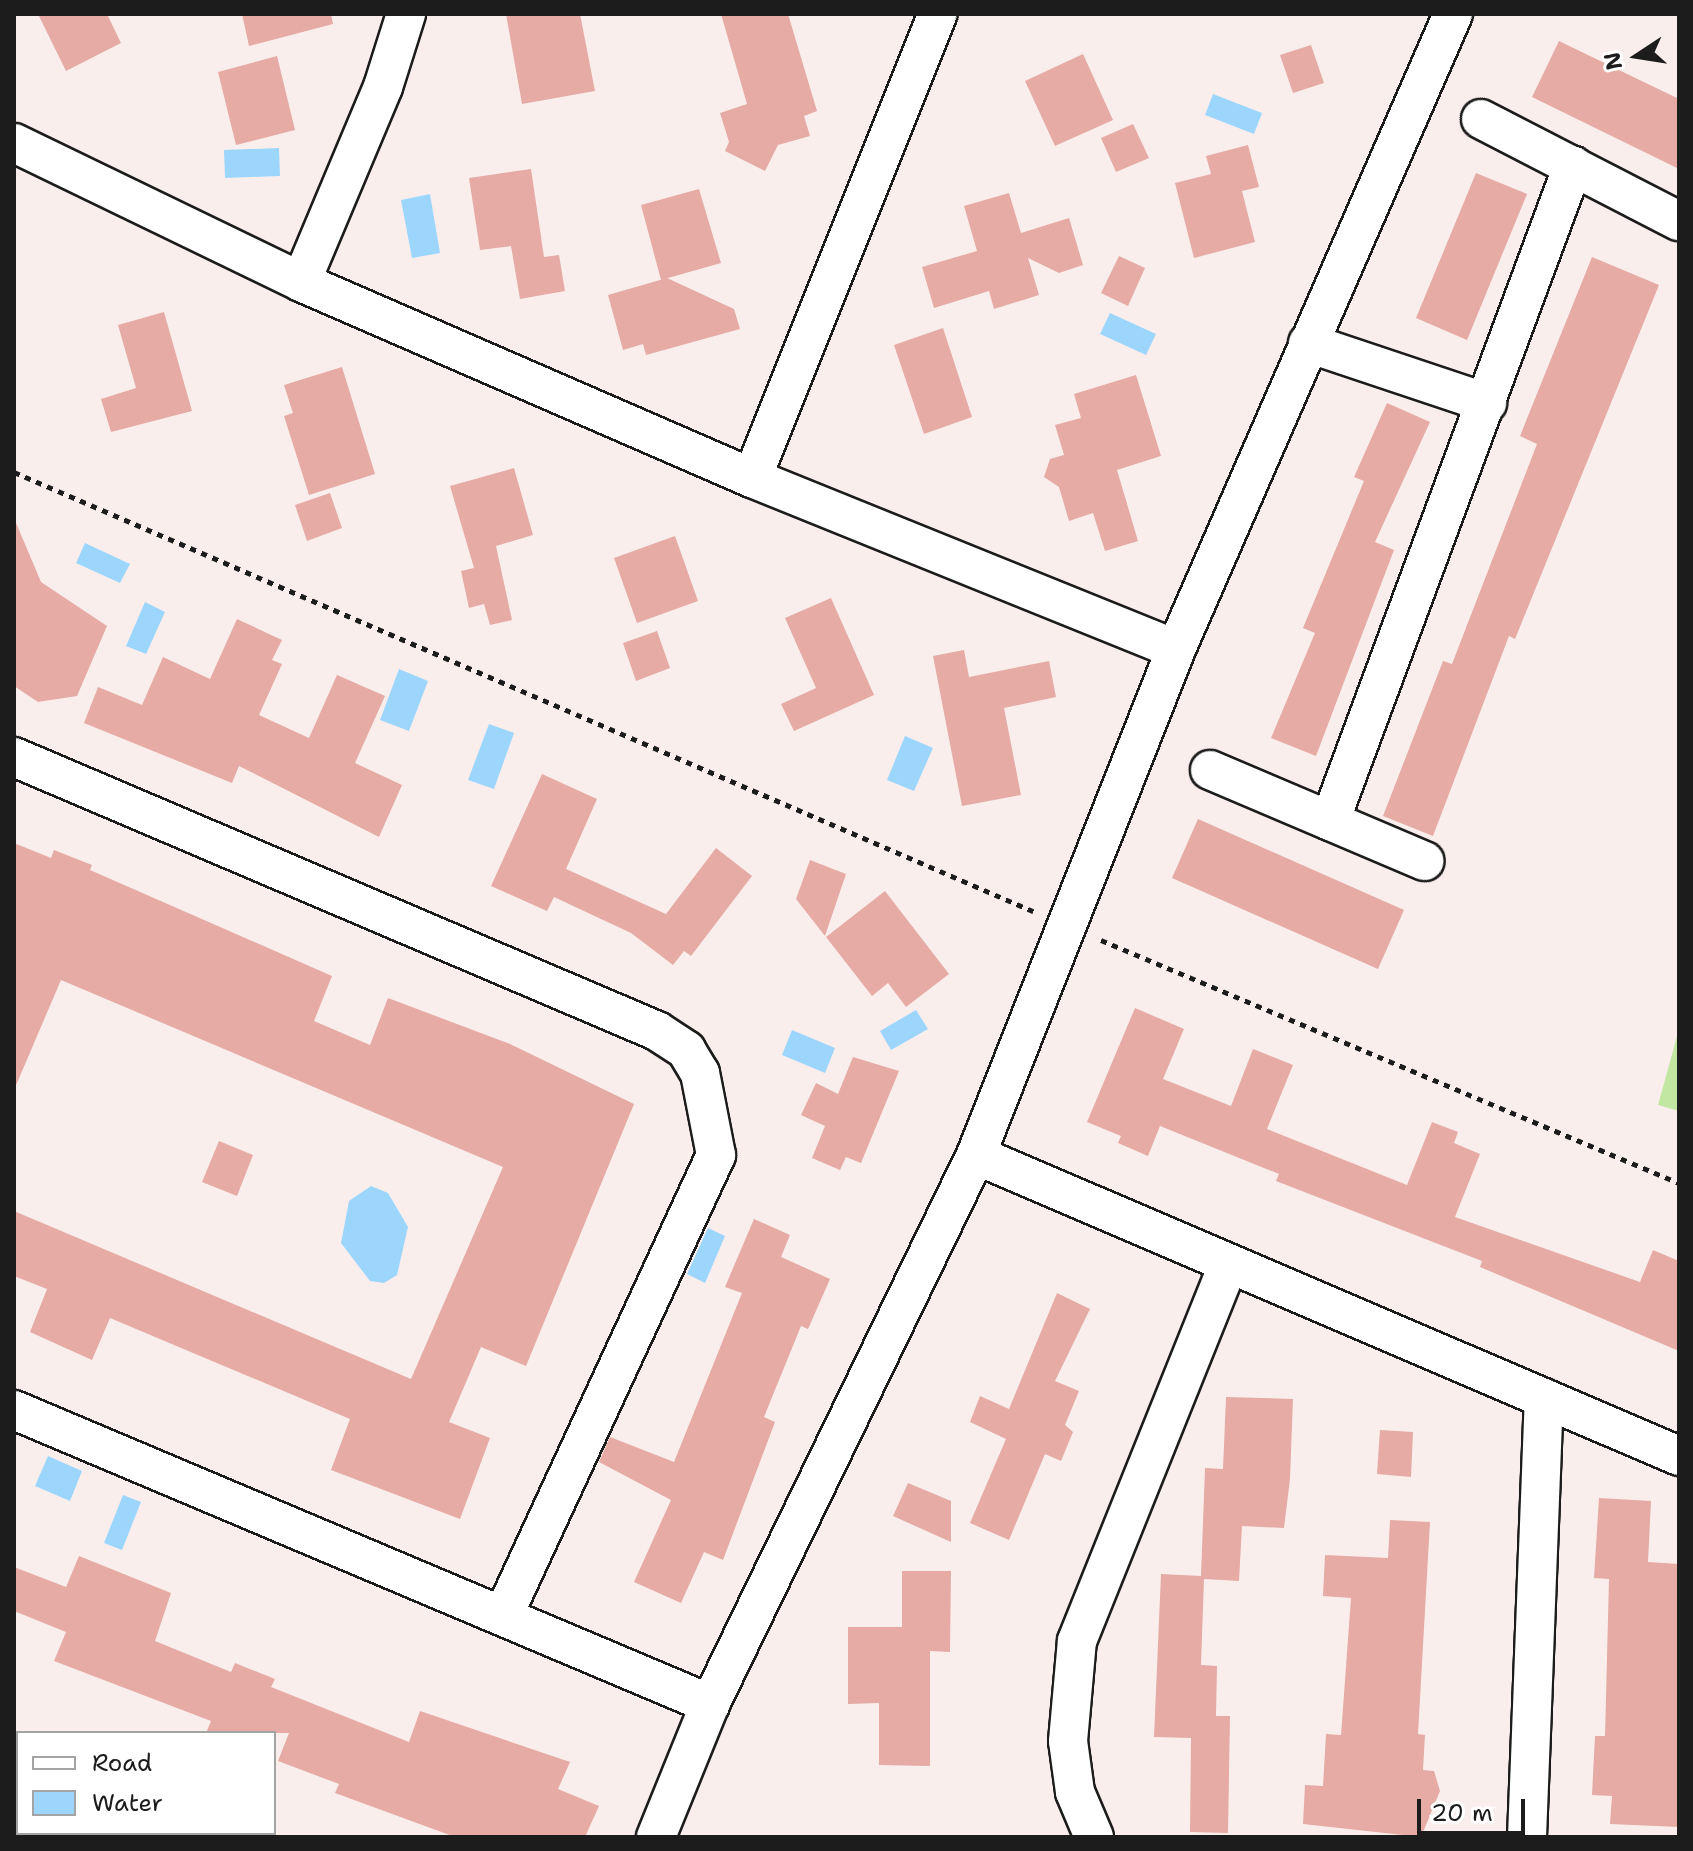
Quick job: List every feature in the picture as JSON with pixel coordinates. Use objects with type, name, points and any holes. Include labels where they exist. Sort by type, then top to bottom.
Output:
[{"type":"street","points":[[301,282],[383,87],[406,14]]},
{"type":"street","points":[[752,478],[938,14]]},
{"type":"street","points":[[656,1837],[710,1704],[976,1155],[1176,649],[1453,14]]},
{"type":"street","points":[[1481,119],[1679,221]]},
{"type":"street","points":[[14,143],[301,282],[752,478],[1176,649]]},
{"type":"street","points":[[1330,821],[1573,166]]},
{"type":"street","points":[[1308,343],[1487,403]]},
{"type":"street","points":[[14,757],[657,1031],[686,1050],[700,1073],[716,1155],[503,1616]]},
{"type":"street","points":[[1210,770],[1424,861]]},
{"type":"street","points":[[976,1155],[1679,1456]]},
{"type":"street","points":[[1094,1837],[1075,1792],[1068,1741],[1077,1641],[1228,1265]]},
{"type":"street","points":[[1527,1837],[1544,1398]]},
{"type":"street","points":[[14,1410],[710,1704]]},
{"type":"path","points":[[14,472],[1068,926],[1679,1183]]},
{"type":"green space","points":[[1679,1029],[1679,1111],[1658,1105]]},
{"type":"water","points":[[1213,94],[1262,113],[1254,134],[1205,115]]},
{"type":"water","points":[[279,148],[280,176],[225,178],[224,150]]},
{"type":"water","points":[[430,194],[440,253],[412,258],[401,200]]},
{"type":"water","points":[[1110,313],[1156,334],[1146,355],[1100,334]]},
{"type":"water","points":[[85,543],[130,564],[120,583],[76,563]]},
{"type":"water","points":[[145,602],[165,612],[146,654],[126,646]]},
{"type":"water","points":[[399,669],[428,681],[409,731],[380,720]]},
{"type":"water","points":[[489,724],[514,733],[494,789],[468,780]]},
{"type":"water","points":[[905,736],[933,748],[914,791],[887,780]]},
{"type":"water","points":[[916,1010],[928,1029],[891,1050],[880,1031]]},
{"type":"water","points":[[792,1030],[835,1048],[825,1073],[782,1055]]},
{"type":"water","points":[[371,1186],[388,1193],[408,1227],[397,1275],[384,1283],[370,1281],[341,1243],[349,1201]]},
{"type":"water","points":[[708,1228],[725,1236],[705,1283],[687,1274]]},
{"type":"water","points":[[48,1456],[82,1471],[70,1501],[35,1486]]},
{"type":"water","points":[[123,1495],[141,1502],[122,1550],[104,1543]]},
{"type":"building","points":[[38,14],[107,14],[121,43],[66,71]]},
{"type":"building","points":[[242,14],[331,14],[333,24],[249,46]]},
{"type":"building","points":[[506,14],[580,14],[595,91],[522,104]]},
{"type":"building","points":[[721,14],[788,14],[817,111],[804,116],[810,136],[778,145],[765,171],[725,151],[729,142],[720,113],[747,104]]},
{"type":"building","points":[[1559,41],[1679,99],[1679,169],[1532,97]]},
{"type":"building","points":[[1311,45],[1324,83],[1293,93],[1280,55]]},
{"type":"building","points":[[1083,54],[1113,120],[1055,146],[1025,81]]},
{"type":"building","points":[[277,56],[295,130],[236,145],[218,72]]},
{"type":"building","points":[[1133,124],[1149,158],[1116,172],[1101,138]]},
{"type":"building","points":[[1248,145],[1259,187],[1242,191],[1255,242],[1194,258],[1175,183],[1211,174],[1206,156]]},
{"type":"building","points":[[531,169],[544,257],[559,255],[565,291],[520,299],[511,246],[480,250],[469,178]]},
{"type":"building","points":[[1476,173],[1527,194],[1467,340],[1416,318]]},
{"type":"building","points":[[699,189],[721,263],[661,280],[641,205]]},
{"type":"building","points":[[1009,193],[1021,233],[1069,218],[1083,265],[1059,273],[1028,258],[1039,295],[994,309],[989,291],[934,308],[922,267],[977,251],[964,206]]},
{"type":"building","points":[[1119,256],[1145,268],[1128,306],[1101,293]]},
{"type":"building","points":[[1592,257],[1659,285],[1515,639],[1509,636],[1433,836],[1383,816],[1443,661],[1452,664],[1537,444],[1520,436]]},
{"type":"building","points":[[667,278],[734,309],[740,329],[646,355],[643,344],[623,350],[608,295]]},
{"type":"building","points":[[164,312],[192,411],[111,432],[101,399],[136,388],[118,325]]},
{"type":"building","points":[[943,328],[972,417],[924,434],[894,345]]},
{"type":"building","points":[[342,367],[375,474],[309,495],[284,416],[293,413],[284,385]]},
{"type":"building","points":[[1136,375],[1161,456],[1117,470],[1138,541],[1105,551],[1093,513],[1069,521],[1059,487],[1044,477],[1050,459],[1064,455],[1055,425],[1081,418],[1074,394]]},
{"type":"building","points":[[1387,403],[1430,422],[1375,542],[1394,550],[1316,756],[1271,738],[1315,633],[1303,628],[1364,481],[1354,477]]},
{"type":"building","points":[[514,468],[533,535],[496,546],[512,620],[490,625],[484,604],[469,608],[461,571],[474,568],[450,486]]},
{"type":"building","points":[[330,493],[342,528],[307,541],[295,505]]},
{"type":"building","points":[[14,518],[41,582],[107,626],[77,696],[38,702],[14,686]]},
{"type":"building","points":[[675,536],[698,601],[637,623],[614,558]]},
{"type":"building","points":[[831,598],[874,695],[794,731],[781,704],[816,688],[785,618]]},
{"type":"building","points":[[237,619],[282,640],[272,660],[282,664],[259,715],[309,738],[337,675],[385,696],[355,763],[402,785],[379,837],[239,766],[232,783],[84,723],[98,687],[142,705],[163,657],[210,679]]},
{"type":"building","points":[[657,631],[670,668],[636,681],[623,643]]},
{"type":"building","points":[[964,650],[969,677],[1049,661],[1056,697],[1004,708],[1021,795],[962,806],[933,656]]},
{"type":"building","points":[[542,774],[597,799],[566,869],[666,914],[716,848],[752,876],[691,956],[684,951],[673,965],[631,933],[554,897],[547,911],[491,886]]},
{"type":"building","points":[[1198,819],[1404,910],[1378,969],[1172,878]]},
{"type":"building","points":[[14,843],[51,858],[54,850],[92,865],[90,870],[332,976],[314,1021],[370,1045],[388,998],[510,1044],[634,1104],[526,1366],[481,1347],[449,1422],[490,1438],[460,1519],[331,1470],[350,1419],[110,1318],[92,1360],[30,1332],[47,1289],[14,1276],[14,1211],[411,1379],[503,1167],[61,980],[14,1090]]},
{"type":"building","points":[[810,860],[846,874],[825,936],[796,899]]},
{"type":"building","points":[[885,891],[949,974],[906,1007],[888,983],[872,996],[826,937]]},
{"type":"building","points":[[1135,1008],[1184,1029],[1163,1079],[1231,1106],[1253,1049],[1293,1065],[1267,1129],[1407,1185],[1432,1122],[1458,1132],[1454,1143],[1480,1154],[1455,1217],[1640,1282],[1653,1250],[1679,1261],[1679,1351],[1480,1267],[1482,1261],[1276,1181],[1279,1174],[1160,1126],[1148,1156],[1118,1143],[1121,1136],[1087,1122]]},
{"type":"building","points":[[853,1057],[899,1071],[861,1163],[846,1157],[840,1170],[812,1158],[825,1126],[801,1115],[816,1083],[838,1094]]},
{"type":"building","points":[[219,1141],[253,1155],[237,1196],[202,1182]]},
{"type":"building","points":[[754,1219],[790,1235],[781,1257],[830,1279],[808,1329],[801,1326],[764,1417],[775,1422],[723,1560],[704,1552],[681,1603],[634,1582],[671,1500],[599,1462],[610,1437],[674,1462],[742,1293],[725,1287]]},
{"type":"building","points":[[1057,1293],[1090,1309],[1055,1381],[1079,1391],[1065,1425],[1073,1432],[1061,1461],[1045,1454],[1009,1540],[970,1523],[1006,1439],[970,1422],[980,1396],[1009,1409]]},
{"type":"building","points":[[1226,1397],[1293,1399],[1290,1479],[1284,1528],[1242,1526],[1239,1581],[1204,1579],[1201,1665],[1217,1666],[1216,1716],[1230,1716],[1228,1833],[1190,1832],[1191,1738],[1154,1737],[1161,1574],[1201,1576],[1205,1468],[1223,1469]]},
{"type":"building","points":[[1380,1430],[1413,1432],[1411,1477],[1377,1474]]},
{"type":"building","points":[[908,1483],[951,1501],[951,1542],[893,1516]]},
{"type":"building","points":[[1599,1498],[1651,1501],[1648,1562],[1679,1564],[1679,1827],[1610,1824],[1612,1796],[1592,1795],[1595,1736],[1605,1736],[1609,1579],[1594,1578]]},
{"type":"building","points":[[1390,1520],[1430,1522],[1418,1734],[1425,1735],[1423,1770],[1434,1771],[1440,1791],[1421,1837],[1303,1824],[1305,1785],[1323,1786],[1326,1734],[1341,1735],[1351,1598],[1323,1596],[1325,1555],[1388,1558]]},
{"type":"building","points":[[79,1556],[171,1593],[155,1641],[231,1672],[235,1663],[275,1679],[271,1687],[409,1742],[420,1711],[570,1762],[558,1789],[599,1806],[585,1837],[455,1837],[335,1793],[339,1784],[278,1761],[289,1733],[207,1731],[211,1721],[54,1661],[66,1632],[14,1611],[14,1567],[66,1587]]},
{"type":"building","points":[[902,1571],[951,1571],[950,1652],[930,1651],[930,1766],[879,1765],[879,1703],[848,1704],[848,1627],[902,1627]]}]
